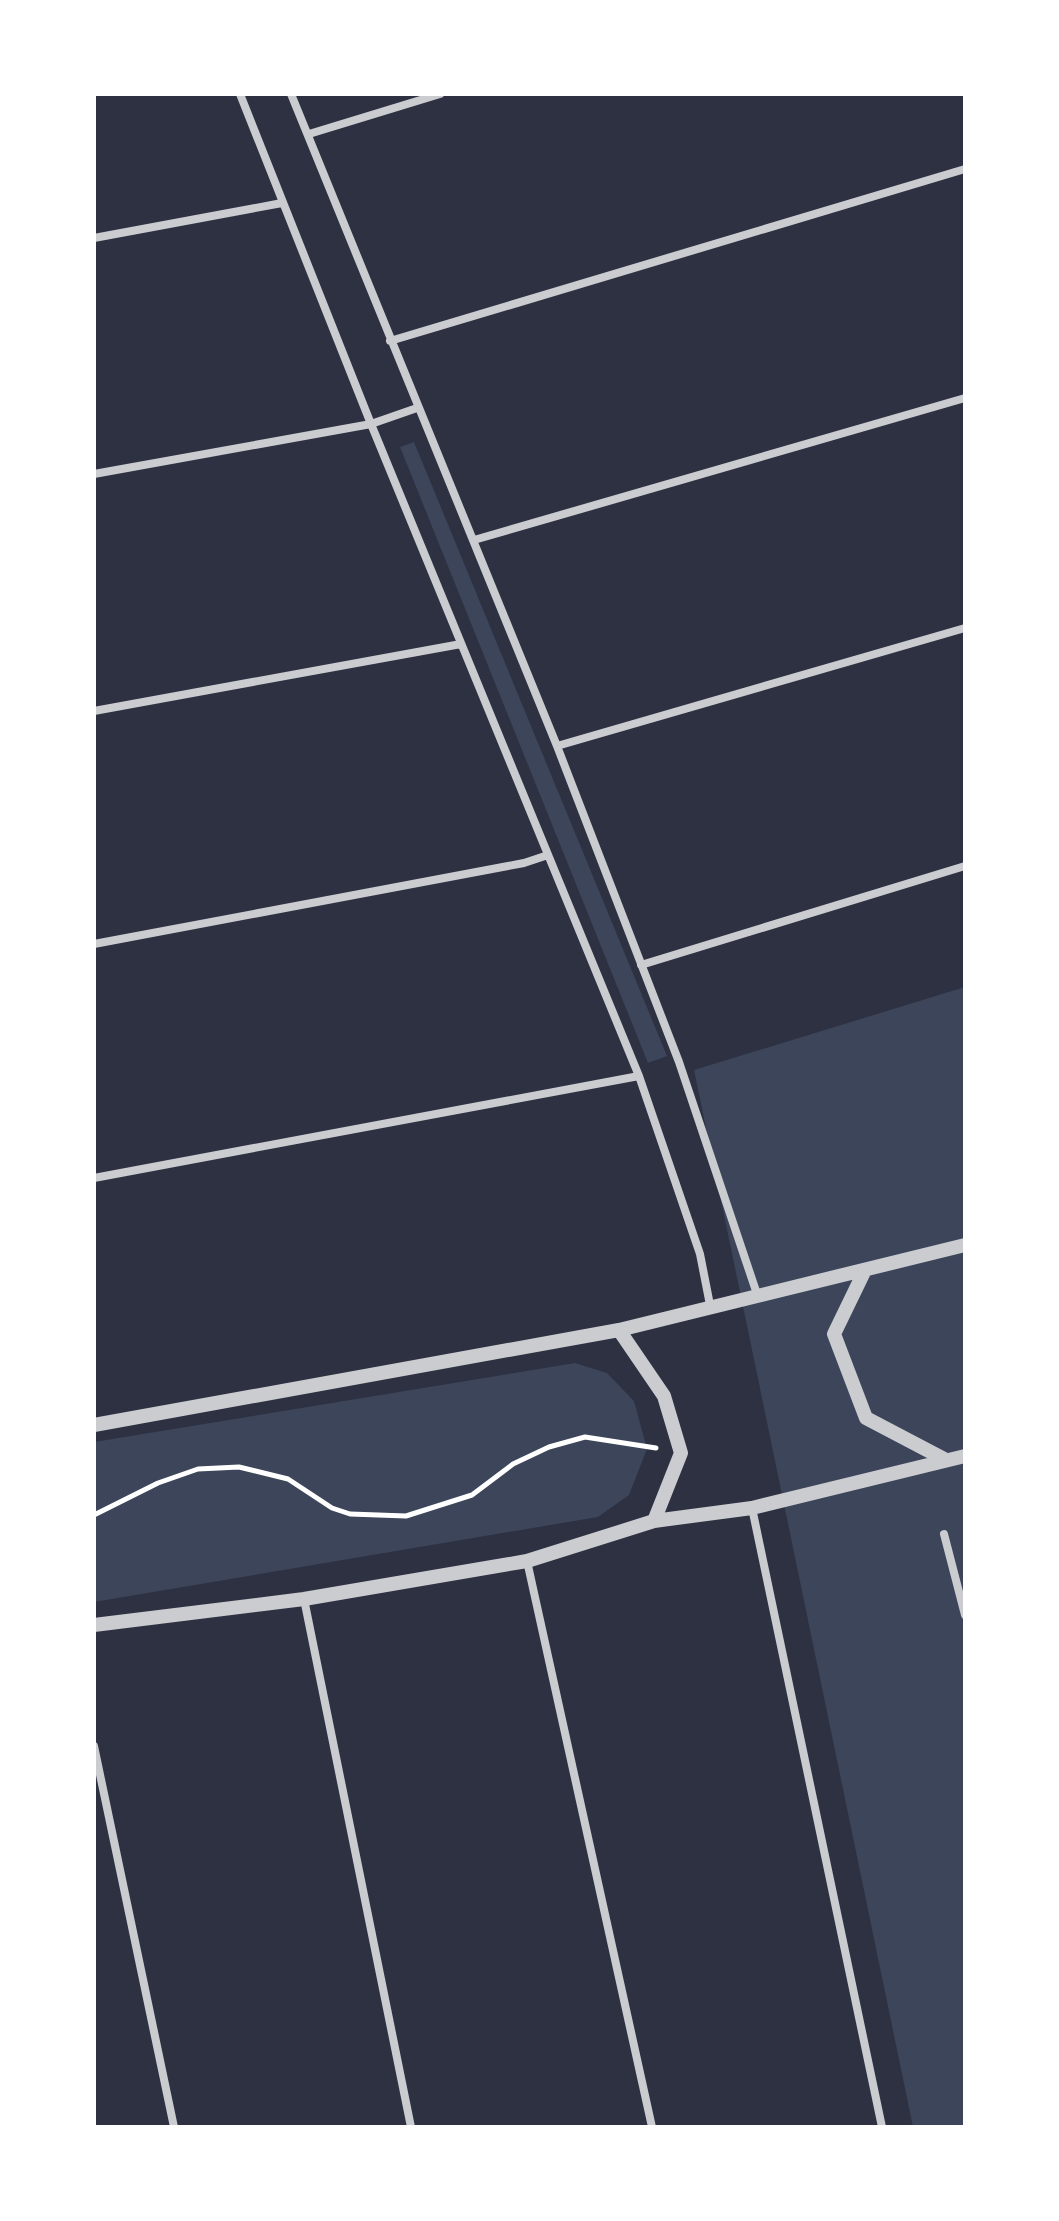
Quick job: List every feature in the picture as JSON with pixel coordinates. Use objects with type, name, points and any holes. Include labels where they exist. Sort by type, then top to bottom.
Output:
[{"type":"street","points":[[240,94],[371,424],[639,1076],[700,1254],[710,1305]]},
{"type":"street","points":[[291,94],[557,746],[679,1062],[757,1294]]},
{"type":"street","points":[[309,134],[440,94]]},
{"type":"street","points":[[390,341],[965,169]]},
{"type":"street","points":[[94,238],[282,203]]},
{"type":"street","points":[[474,540],[965,398]]},
{"type":"street","points":[[94,474],[371,424],[417,408]]},
{"type":"street","points":[[557,746],[965,628]]},
{"type":"street","points":[[94,711],[461,644]]},
{"type":"street","points":[[94,944],[509,866],[548,855]]},
{"type":"street","points":[[641,965],[965,866]]},
{"type":"street","points":[[94,1178],[639,1076]]},
{"type":"street","points":[[94,1425],[619,1330],[710,1305],[965,1245]]},
{"type":"street","points":[[865,1270],[834,1334],[866,1418],[946,1460]]},
{"type":"street","points":[[619,1330],[664,1396],[681,1453],[654,1521]]},
{"type":"street","points":[[94,1625],[304,1599],[527,1561],[654,1521],[752,1508],[965,1456]]},
{"type":"street","points":[[752,1508],[882,2127]]},
{"type":"street","points":[[944,1534],[965,1615]]},
{"type":"street","points":[[527,1561],[652,2127]]},
{"type":"street","points":[[304,1599],[411,2127]]},
{"type":"street","points":[[94,1746],[174,2127]]},
{"type":"path","points":[[94,1515],[158,1483],[198,1469],[239,1467],[270,1473],[299,1485],[332,1508],[384,1518],[429,1510],[472,1495],[513,1464],[549,1447],[585,1437],[612,1439],[681,1453]]},
{"type":"shaded area","points":[[414,442],[667,1056],[648,1063],[400,447]]},
{"type":"shaded area","points":[[965,987],[965,2127],[913,2127],[694,1070]]},
{"type":"shaded area","points":[[575,1363],[607,1373],[634,1401],[647,1449],[629,1495],[598,1517],[94,1602],[94,1442]]}]
